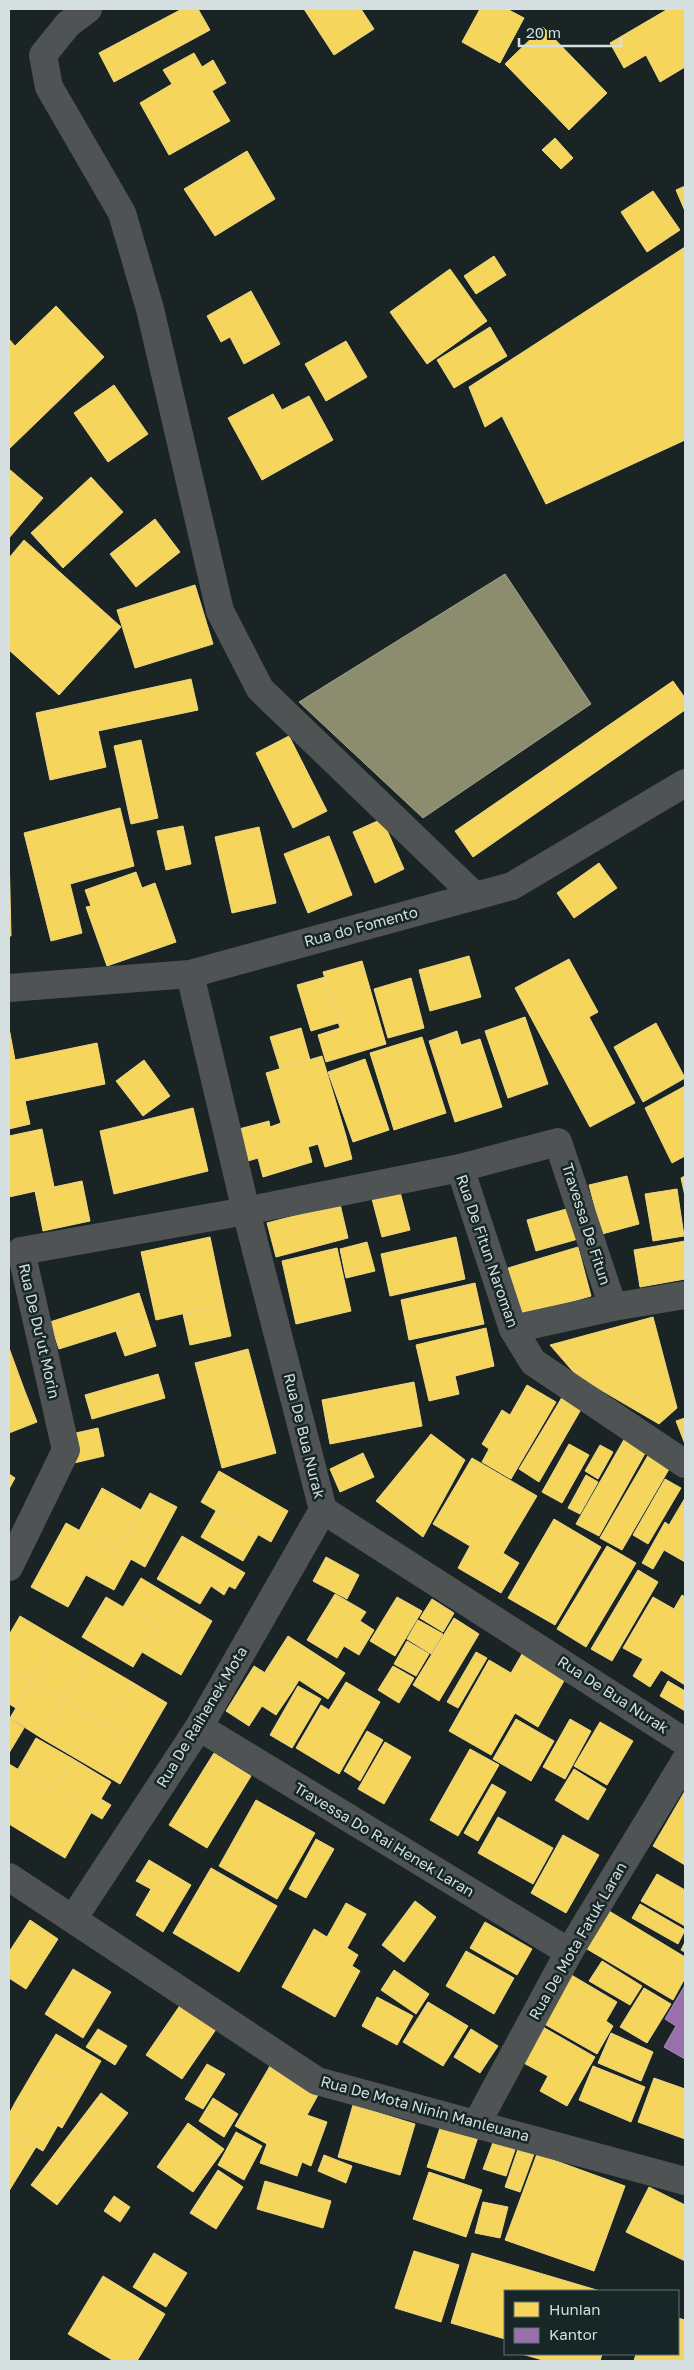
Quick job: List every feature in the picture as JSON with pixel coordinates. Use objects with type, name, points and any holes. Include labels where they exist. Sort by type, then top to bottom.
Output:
[{"type":"street","points":[[88,9],[68,24],[43,54],[49,87],[122,213],[150,309],[220,611],[260,689],[475,896]]},
{"type":"street","name":"Rua do Fomento","points":[[9,988],[190,974],[512,886],[685,783]]},
{"type":"street","name":"Rua De Bua Nurak","points":[[190,974],[246,1211],[323,1510],[685,1742]]},
{"type":"street","name":"Travessa De Fitun","points":[[460,1168],[558,1142],[613,1306],[513,1329]]},
{"type":"street","name":"Rua De Fitun Naroman","points":[[246,1211],[460,1168],[513,1329],[533,1362],[685,1464]]},
{"type":"street","name":"Rua De Du’ut Morin","points":[[9,1567],[66,1450],[15,1252],[246,1211]]},
{"type":"street","points":[[613,1306],[685,1295]]},
{"type":"street","name":"Rua De Raihenek Mota","points":[[73,1919],[199,1727],[323,1510]]},
{"type":"street","name":"Travessa Do Rai Henek Laran","points":[[199,1727],[569,1952]]},
{"type":"street","name":"Rua De Mota Fatuk Laran","points":[[477,2123],[569,1952],[685,1761]]},
{"type":"street","name":"Rua De Mota Ninin Manleuana","points":[[9,1877],[317,2081],[685,2181]]},
{"type":"building: Hunian","points":[[182,9],[198,9],[210,30],[114,82],[99,53]]},
{"type":"building: Hunian","points":[[304,9],[361,9],[374,29],[334,55]]},
{"type":"building: Hunian","points":[[480,9],[507,9],[524,18],[500,63],[462,42]]},
{"type":"building: Hunian","points":[[668,9],[685,9],[685,67],[660,82],[646,55],[624,68],[610,43]]},
{"type":"building: Hunian","points":[[543,27],[607,93],[569,130],[505,64]]},
{"type":"building: Hunian","points":[[194,53],[202,67],[213,60],[226,83],[212,91],[230,121],[169,155],[140,103],[172,84],[163,70]]},
{"type":"building: Hunian","points":[[555,138],[573,158],[561,169],[542,150]]},
{"type":"building: Hunian","points":[[247,151],[275,199],[215,236],[184,189]]},
{"type":"building: Hunian","points":[[685,186],[685,211],[676,190]]},
{"type":"building: Hunian","points":[[653,191],[680,230],[647,252],[621,212]]},
{"type":"building: Hunian","points":[[685,247],[685,440],[546,504],[502,416],[485,427],[469,387]]},
{"type":"building: Hunian","points":[[494,256],[506,275],[476,294],[464,276]]},
{"type":"building: Hunian","points":[[450,269],[487,321],[427,364],[390,312]]},
{"type":"building: Hunian","points":[[251,291],[280,344],[244,364],[230,337],[221,342],[207,316]]},
{"type":"building: Hunian","points":[[56,306],[104,357],[9,449],[9,339],[15,346]]},
{"type":"building: Hunian","points":[[490,327],[507,356],[454,388],[437,360]]},
{"type":"building: Hunian","points":[[346,341],[367,377],[326,401],[305,364]]},
{"type":"building: Hunian","points":[[114,385],[148,434],[108,462],[74,413]]},
{"type":"building: Hunian","points":[[273,394],[282,410],[309,396],[333,440],[262,480],[228,418]]},
{"type":"building: Hunian","points":[[9,469],[43,498],[9,538]]},
{"type":"building: Hunian","points":[[91,477],[123,512],[63,568],[31,533]]},
{"type":"building: Hunian","points":[[155,519],[180,552],[136,587],[110,554]]},
{"type":"building: Hunian","points":[[24,540],[121,627],[59,695],[9,650],[9,558]]},
{"type":"building: Hunian","points":[[195,585],[213,644],[135,668],[117,610]]},
{"type":"building: Hunian","points":[[191,679],[198,710],[98,731],[106,767],[50,780],[36,713]]},
{"type":"building: Hunian","points":[[673,681],[685,698],[685,710],[473,857],[455,831]]},
{"type":"building: Hunian","points":[[289,736],[327,811],[293,828],[256,753]]},
{"type":"building: Hunian","points":[[141,740],[158,818],[131,824],[114,746]]},
{"type":"building: Hunian","points":[[120,808],[134,866],[70,884],[82,933],[51,941],[24,833]]},
{"type":"building: Hunian","points":[[382,819],[404,869],[375,883],[353,832]]},
{"type":"building: Hunian","points":[[183,826],[191,864],[166,870],[157,831]]},
{"type":"building: Hunian","points":[[259,827],[276,903],[232,913],[215,837]]},
{"type":"building: Hunian","points":[[329,836],[352,895],[308,913],[284,854]]},
{"type":"building: Hunian","points":[[9,851],[11,936],[9,936]]},
{"type":"building: Hunian","points":[[599,863],[617,888],[574,918],[557,893]]},
{"type":"building: Hunian","points":[[136,872],[142,888],[155,883],[176,942],[107,966],[86,907],[91,906],[85,890]]},
{"type":"building: Hunian","points":[[469,956],[481,997],[430,1011],[419,970]]},
{"type":"building: Hunian","points":[[569,959],[598,1012],[589,1017],[635,1103],[590,1127],[515,988]]},
{"type":"building: Hunian","points":[[362,961],[386,1044],[326,1062],[318,1035],[340,1028],[323,972]]},
{"type":"building: Hunian","points":[[325,977],[338,1023],[311,1031],[297,985]]},
{"type":"building: Hunian","points":[[411,978],[424,1028],[388,1038],[374,989]]},
{"type":"building: Hunian","points":[[525,1017],[548,1084],[508,1098],[485,1031]]},
{"type":"building: Hunian","points":[[656,1023],[685,1078],[643,1102],[614,1047]]},
{"type":"building: Hunian","points":[[9,1028],[15,1060],[97,1043],[105,1084],[25,1101],[30,1124],[9,1129]]},
{"type":"building: Hunian","points":[[301,1028],[310,1060],[280,1069],[270,1037]]},
{"type":"building: Hunian","points":[[457,1031],[461,1045],[480,1039],[502,1107],[455,1122],[429,1041]]},
{"type":"building: Hunian","points":[[422,1037],[446,1113],[394,1130],[370,1053]]},
{"type":"building: Hunian","points":[[322,1056],[346,1136],[308,1147],[312,1162],[263,1177],[258,1158],[248,1161],[239,1129],[269,1121],[270,1127],[281,1123],[266,1073]]},
{"type":"building: Hunian","points":[[365,1059],[389,1130],[353,1142],[328,1072]]},
{"type":"building: Hunian","points":[[144,1060],[170,1096],[143,1116],[116,1081]]},
{"type":"building: Hunian","points":[[685,1086],[685,1156],[672,1163],[645,1108]]},
{"type":"building: Hunian","points":[[193,1108],[208,1171],[114,1194],[100,1131]]},
{"type":"building: Hunian","points":[[42,1129],[54,1187],[9,1197],[9,1136]]},
{"type":"building: Hunian","points":[[346,1136],[352,1159],[325,1167],[318,1144]]},
{"type":"building: Hunian","points":[[627,1176],[639,1224],[602,1234],[589,1185]]},
{"type":"building: Hunian","points":[[685,1176],[685,1196],[681,1178]]},
{"type":"building: Hunian","points":[[82,1181],[90,1221],[43,1231],[35,1191]]},
{"type":"building: Hunian","points":[[399,1188],[410,1230],[382,1237],[371,1195]]},
{"type":"building: Hunian","points":[[677,1189],[684,1236],[653,1241],[645,1194]]},
{"type":"building: Hunian","points":[[340,1204],[348,1238],[276,1257],[267,1223]]},
{"type":"building: Hunian","points":[[570,1208],[578,1239],[536,1251],[527,1220]]},
{"type":"building: Hunian","points":[[210,1237],[224,1304],[156,1320],[141,1252]]},
{"type":"building: Hunian","points":[[456,1237],[465,1279],[390,1296],[381,1254]]},
{"type":"building: Hunian","points":[[685,1241],[685,1279],[640,1287],[634,1250]]},
{"type":"building: Hunian","points":[[367,1242],[375,1271],[346,1278],[340,1249]]},
{"type":"building: Hunian","points":[[578,1247],[591,1296],[521,1316],[508,1268]]},
{"type":"building: Hunian","points":[[337,1248],[351,1311],[296,1324],[282,1261]]},
{"type":"building: Hunian","points":[[475,1283],[484,1324],[409,1340],[401,1300]]},
{"type":"building: Hunian","points":[[139,1293],[148,1321],[59,1349],[50,1322]]},
{"type":"building: Hunian","points":[[224,1304],[231,1336],[190,1345],[183,1314]]},
{"type":"building: Hunian","points":[[653,1317],[677,1408],[659,1424],[577,1376],[550,1345]]},
{"type":"building: Hunian","points":[[148,1321],[156,1346],[125,1356],[116,1331]]},
{"type":"building: Hunian","points":[[486,1328],[494,1366],[455,1376],[459,1394],[429,1401],[416,1345]]},
{"type":"building: Hunian","points":[[9,1348],[24,1389],[9,1395]]},
{"type":"building: Hunian","points":[[248,1349],[276,1453],[222,1468],[195,1363]]},
{"type":"building: Hunian","points":[[158,1374],[165,1398],[123,1410],[116,1386]]},
{"type":"building: Hunian","points":[[414,1382],[422,1426],[330,1444],[322,1400]]},
{"type":"building: Hunian","points":[[527,1385],[556,1402],[511,1479],[482,1462],[489,1449],[482,1444],[502,1410],[510,1415]]},
{"type":"building: Hunian","points":[[116,1386],[123,1410],[92,1419],[85,1395]]},
{"type":"building: Hunian","points":[[24,1389],[37,1422],[9,1433],[9,1395]]},
{"type":"building: Hunian","points":[[564,1394],[583,1406],[539,1482],[519,1469]]},
{"type":"building: Hunian","points":[[685,1418],[685,1444],[676,1421]]},
{"type":"building: Hunian","points":[[98,1428],[104,1456],[74,1463],[67,1435]]},
{"type":"building: Hunian","points":[[431,1434],[465,1460],[423,1537],[376,1501]]},
{"type":"building: Hunian","points":[[626,1436],[648,1448],[599,1536],[576,1524]]},
{"type":"building: Hunian","points":[[569,1444],[589,1455],[562,1503],[542,1492]]},
{"type":"building: Hunian","points":[[600,1445],[613,1452],[598,1479],[585,1471]]},
{"type":"building: Hunian","points":[[650,1452],[672,1464],[622,1550],[600,1538]]},
{"type":"building: Hunian","points":[[363,1453],[374,1477],[340,1492],[330,1469]]},
{"type":"building: Hunian","points":[[472,1458],[537,1496],[503,1553],[519,1563],[501,1593],[458,1568],[470,1546],[433,1524]]},
{"type":"building: Hunian","points":[[219,1471],[288,1511],[271,1542],[201,1502]]},
{"type":"building: Hunian","points":[[9,1474],[15,1478],[9,1489]]},
{"type":"building: Hunian","points":[[586,1475],[598,1482],[580,1514],[568,1508]]},
{"type":"building: Hunian","points":[[665,1479],[681,1488],[648,1544],[633,1535]]},
{"type":"building: Hunian","points":[[102,1488],[141,1510],[118,1552],[79,1531]]},
{"type":"building: Hunian","points":[[150,1493],[177,1507],[145,1567],[118,1552]]},
{"type":"building: Hunian","points":[[685,1498],[685,1562],[664,1550],[653,1569],[642,1563],[665,1522],[669,1525]]},
{"type":"building: Hunian","points":[[216,1511],[258,1535],[243,1561],[201,1537]]},
{"type":"building: Hunian","points":[[554,1519],[601,1547],[555,1625],[508,1598]]},
{"type":"building: Hunian","points":[[66,1523],[131,1559],[114,1590],[86,1575],[68,1607],[31,1587]]},
{"type":"building: Hunian","points":[[182,1536],[245,1573],[235,1589],[229,1586],[224,1595],[211,1586],[200,1604],[157,1579]]},
{"type":"building: Hunian","points":[[607,1546],[636,1563],[586,1647],[557,1629]]},
{"type":"building: Hunian","points":[[326,1557],[359,1575],[347,1599],[313,1581]]},
{"type":"building: Hunian","points":[[638,1570],[658,1582],[612,1661],[591,1649]]},
{"type":"building: Hunian","points":[[141,1578],[174,1598],[157,1627],[123,1607]]},
{"type":"building: Hunian","points":[[335,1594],[366,1612],[360,1621],[374,1630],[359,1655],[344,1646],[337,1658],[307,1640]]},
{"type":"building: Hunian","points":[[682,1595],[685,1597],[685,1685],[661,1670],[650,1687],[633,1676],[643,1659],[623,1648],[653,1597],[674,1609]]},
{"type":"building: Hunian","points":[[106,1597],[157,1627],[133,1667],[82,1637]]},
{"type":"building: Hunian","points":[[397,1597],[422,1611],[395,1656],[370,1641]]},
{"type":"building: Hunian","points":[[174,1598],[212,1621],[181,1675],[142,1652]]},
{"type":"building: Hunian","points":[[432,1599],[454,1613],[443,1632],[420,1618]]},
{"type":"building: Hunian","points":[[20,1616],[57,1638],[32,1681],[9,1667],[9,1635]]},
{"type":"building: Hunian","points":[[454,1618],[479,1634],[439,1701],[413,1685]]},
{"type":"building: Hunian","points":[[418,1620],[443,1634],[431,1654],[407,1639]]},
{"type":"building: Hunian","points":[[288,1636],[345,1673],[328,1699],[299,1680],[293,1690],[265,1672]]},
{"type":"building: Hunian","points":[[57,1638],[91,1658],[65,1700],[32,1681]]},
{"type":"building: Hunian","points":[[407,1641],[429,1654],[416,1676],[394,1664]]},
{"type":"building: Hunian","points":[[476,1652],[487,1658],[458,1708],[447,1702]]},
{"type":"building: Hunian","points":[[522,1654],[565,1679],[538,1727],[515,1713],[491,1755],[449,1731],[489,1660],[511,1673]]},
{"type":"building: Hunian","points":[[91,1658],[132,1682],[107,1725],[65,1700]]},
{"type":"building: Hunian","points":[[254,1666],[293,1690],[276,1715],[262,1706],[249,1726],[226,1711]]},
{"type":"building: Hunian","points":[[393,1666],[414,1678],[399,1703],[378,1690]]},
{"type":"building: Hunian","points":[[9,1667],[32,1681],[16,1708],[9,1704]]},
{"type":"building: Hunian","points":[[32,1681],[65,1700],[43,1739],[10,1718]]},
{"type":"building: Hunian","points":[[668,1681],[685,1691],[685,1711],[660,1696]]},
{"type":"building: Hunian","points":[[132,1682],[167,1703],[142,1746],[107,1725]]},
{"type":"building: Hunian","points":[[346,1682],[380,1702],[339,1774],[296,1748],[321,1705],[329,1710]]},
{"type":"building: Hunian","points":[[298,1686],[321,1699],[292,1748],[270,1735]]},
{"type":"building: Hunian","points":[[65,1700],[142,1746],[120,1784],[43,1739]]},
{"type":"building: Hunian","points":[[9,1718],[24,1728],[9,1753]]},
{"type":"building: Hunian","points":[[516,1719],[554,1741],[531,1781],[493,1759]]},
{"type":"building: Hunian","points":[[570,1719],[591,1731],[565,1779],[543,1767]]},
{"type":"building: Hunian","points":[[600,1722],[633,1741],[607,1785],[574,1766]]},
{"type":"building: Hunian","points":[[367,1731],[383,1740],[360,1781],[344,1771]]},
{"type":"building: Hunian","points":[[36,1738],[73,1759],[54,1791],[18,1769]]},
{"type":"building: Hunian","points":[[385,1742],[411,1757],[384,1804],[358,1789]]},
{"type":"building: Hunian","points":[[470,1749],[499,1765],[458,1836],[430,1820]]},
{"type":"building: Hunian","points":[[214,1753],[251,1776],[207,1848],[169,1825]]},
{"type":"building: Hunian","points":[[73,1759],[111,1782],[101,1799],[111,1805],[102,1819],[54,1791]]},
{"type":"building: Hunian","points":[[9,1764],[91,1813],[65,1858],[9,1824]]},
{"type":"building: Hunian","points":[[574,1769],[606,1789],[588,1820],[555,1800]]},
{"type":"building: Hunian","points":[[492,1784],[506,1792],[478,1841],[464,1833]]},
{"type":"building: Hunian","points":[[685,1791],[685,1865],[653,1846]]},
{"type":"building: Hunian","points":[[256,1800],[315,1833],[277,1899],[219,1866]]},
{"type":"building: Hunian","points":[[498,1817],[553,1848],[533,1884],[478,1853]]},
{"type":"building: Hunian","points":[[563,1835],[599,1855],[566,1913],[531,1893]]},
{"type":"building: Hunian","points":[[316,1839],[334,1849],[306,1898],[289,1889]]},
{"type":"building: Hunian","points":[[149,1860],[191,1885],[163,1932],[136,1915],[151,1889],[136,1881]]},
{"type":"building: Hunian","points":[[211,1868],[277,1906],[239,1972],[173,1933]]},
{"type":"building: Hunian","points":[[657,1874],[685,1890],[685,1926],[641,1901]]},
{"type":"building: Hunian","points":[[415,1901],[436,1917],[404,1962],[382,1945]]},
{"type":"building: Hunian","points":[[346,1903],[366,1914],[347,1948],[358,1955],[352,1966],[360,1971],[335,2017],[282,1987],[314,1929],[327,1937]]},
{"type":"building: Hunian","points":[[640,1904],[685,1930],[678,1944],[632,1918]]},
{"type":"building: Hunian","points":[[609,1911],[685,1957],[685,1978],[673,2000],[587,1949]]},
{"type":"building: Hunian","points":[[30,1920],[58,1939],[26,1989],[9,1978],[9,1952]]},
{"type":"building: Hunian","points":[[485,1922],[532,1949],[517,1975],[470,1948]]},
{"type":"building: Hunian","points":[[685,1942],[685,1952],[681,1950]]},
{"type":"building: Hunian","points":[[466,1951],[514,1978],[494,2014],[446,1986]]},
{"type":"building: Hunian","points":[[602,1961],[642,1986],[630,2005],[589,1981]]},
{"type":"building: Hunian","points":[[73,1969],[111,1992],[83,2038],[45,2014]]},
{"type":"building: Hunian","points":[[394,1970],[429,1994],[416,2014],[381,1990]]},
{"type":"building: Hunian","points":[[568,1973],[617,2002],[606,2021],[613,2026],[597,2054],[539,2021]]},
{"type":"building: Hunian","points":[[644,1988],[671,2004],[647,2043],[620,2027]]},
{"type":"building: Hunian","points":[[377,1997],[413,2016],[397,2045],[362,2026]]},
{"type":"building: Hunian","points":[[183,2001],[219,2025],[182,2079],[146,2055]]},
{"type":"building: Hunian","points":[[428,2002],[468,2026],[443,2066],[403,2042]]},
{"type":"building: Hunian","points":[[536,2023],[595,2057],[567,2106],[540,2091],[548,2076],[516,2059]]},
{"type":"building: Hunian","points":[[98,2029],[127,2046],[115,2065],[86,2047]]},
{"type":"building: Hunian","points":[[471,2029],[498,2046],[480,2073],[454,2057]]},
{"type":"building: Hunian","points":[[611,2033],[653,2052],[641,2081],[598,2063]]},
{"type":"building: Hunian","points":[[56,2034],[101,2061],[82,2094],[36,2067]]},
{"type":"building: Hunian","points":[[207,2064],[225,2074],[203,2109],[185,2099]]},
{"type":"building: Hunian","points":[[270,2066],[318,2095],[307,2115],[327,2122],[311,2166],[302,2162],[297,2176],[260,2163],[267,2144],[235,2126]]},
{"type":"building: Hunian","points":[[593,2066],[645,2087],[631,2122],[579,2100]]},
{"type":"building: Hunian","points":[[36,2067],[82,2094],[62,2128],[16,2101]]},
{"type":"building: Hunian","points":[[654,2078],[685,2089],[685,2139],[638,2122]]},
{"type":"building: Hunian","points":[[101,2093],[128,2113],[57,2205],[31,2185]]},
{"type":"building: Hunian","points":[[213,2098],[238,2114],[224,2137],[199,2121]]},
{"type":"building: Hunian","points":[[16,2101],[58,2125],[43,2151],[9,2132],[9,2114]]},
{"type":"building: Hunian","points":[[353,2105],[415,2124],[400,2175],[338,2157]]},
{"type":"building: Hunian","points":[[188,2123],[224,2149],[193,2192],[157,2167]]},
{"type":"building: Hunian","points":[[441,2125],[478,2137],[464,2179],[427,2167]]},
{"type":"building: Hunian","points":[[9,2132],[36,2147],[9,2191]]},
{"type":"building: Hunian","points":[[236,2132],[262,2146],[244,2180],[218,2165]]},
{"type":"building: Hunian","points":[[495,2137],[517,2144],[506,2176],[483,2169]]},
{"type":"building: Hunian","points":[[518,2149],[534,2154],[520,2192],[505,2187]]},
{"type":"building: Hunian","points":[[537,2154],[625,2186],[594,2271],[505,2240]]},
{"type":"building: Hunian","points":[[324,2155],[352,2166],[346,2183],[318,2171]]},
{"type":"building: Hunian","points":[[218,2170],[243,2187],[216,2229],[190,2213]]},
{"type":"building: Hunian","points":[[429,2172],[482,2190],[466,2237],[413,2219]]},
{"type":"building: Hunian","points":[[265,2181],[331,2201],[323,2228],[257,2209]]},
{"type":"building: Hunian","points":[[649,2187],[685,2205],[685,2261],[626,2232]]},
{"type":"building: Hunian","points":[[114,2196],[130,2207],[120,2222],[104,2211]]},
{"type":"building: Hunian","points":[[483,2202],[508,2207],[500,2238],[475,2233]]},
{"type":"building: Hunian","points":[[414,2251],[459,2265],[441,2322],[395,2308]]},
{"type":"building: Hunian","points":[[154,2253],[187,2273],[166,2307],[133,2287]]},
{"type":"building: Hunian","points":[[472,2253],[597,2290],[504,2290],[504,2339],[451,2323]]},
{"type":"building: Hunian","points":[[103,2276],[165,2314],[137,2361],[114,2361],[68,2334]]},
{"type":"building: Hunian","points":[[679,2318],[685,2320],[685,2361],[634,2361],[636,2355],[679,2355]]},
{"type":"building: Hunian","points":[[525,2355],[602,2355],[600,2361],[546,2361]]},
{"type":"building: Kantor","points":[[685,1985],[685,2059],[664,2047],[676,2026],[665,2019]]},
{"type":"building: Industri","points":[[505,574],[591,704],[423,818],[299,702]]}]
